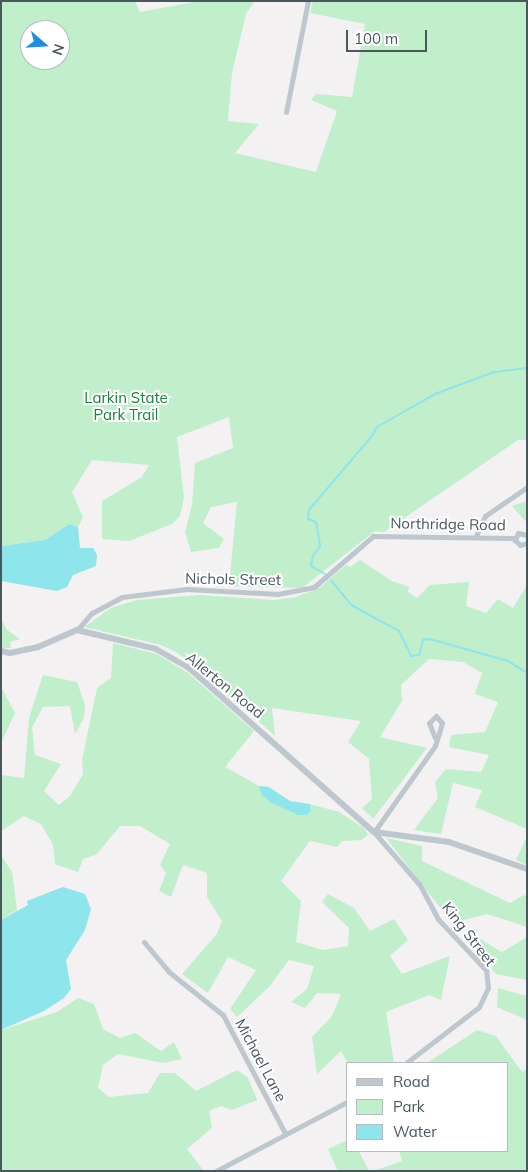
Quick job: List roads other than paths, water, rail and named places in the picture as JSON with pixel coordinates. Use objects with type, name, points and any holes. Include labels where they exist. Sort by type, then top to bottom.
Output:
[{"type":"street","points":[[286,112],[308,1]]},
{"type":"street","points":[[476,536],[485,516],[527,487]]},
{"type":"street","name":"Northridge Road","points":[[515,538],[520,532],[527,535]]},
{"type":"street","name":"Northridge Road","points":[[381,536],[515,538]]},
{"type":"street","name":"Nichols Street","points":[[77,630],[92,613],[122,597],[187,589],[278,594],[314,587],[366,540],[381,536]]},
{"type":"street","name":"Northridge Road","points":[[515,538],[518,545],[527,543]]},
{"type":"street","points":[[1,652],[10,653],[38,647],[77,630]]},
{"type":"street","name":"Allerton Road","points":[[77,630],[156,649],[189,668],[374,832]]},
{"type":"street","points":[[436,738],[435,746],[374,832],[450,842],[503,858],[527,869]]},
{"type":"street","name":"King Street","points":[[374,832],[418,884],[438,918],[486,970],[488,988],[479,1006],[407,1062]]},
{"type":"street","name":"Michael Lane","points":[[144,942],[169,972],[223,1016],[285,1133]]},
{"type":"street","points":[[216,1171],[285,1133],[327,1115],[346,1103]]},
{"type":"water","points":[[69,524],[78,527],[80,548],[93,548],[97,555],[96,566],[73,575],[67,587],[57,591],[1,581],[1,546],[45,540]]},
{"type":"water","points":[[259,786],[269,787],[290,801],[310,804],[311,811],[307,815],[298,815],[270,802],[261,794]]},
{"type":"water","points":[[63,887],[85,894],[91,909],[85,930],[66,960],[71,989],[64,998],[44,1011],[1,1030],[1,920],[28,905],[27,901]]},
{"type":"waterway","points":[[325,574],[311,566],[313,556],[320,546],[316,522],[308,519],[309,510],[372,436],[377,427],[435,394],[494,372],[527,368]]},
{"type":"waterway","points":[[331,580],[351,605],[399,631],[411,656],[419,655],[423,640],[430,639],[508,661],[527,673]]},
{"type":"park label","name":"Larkin State Park Trail","points":[[126,406]]}]
